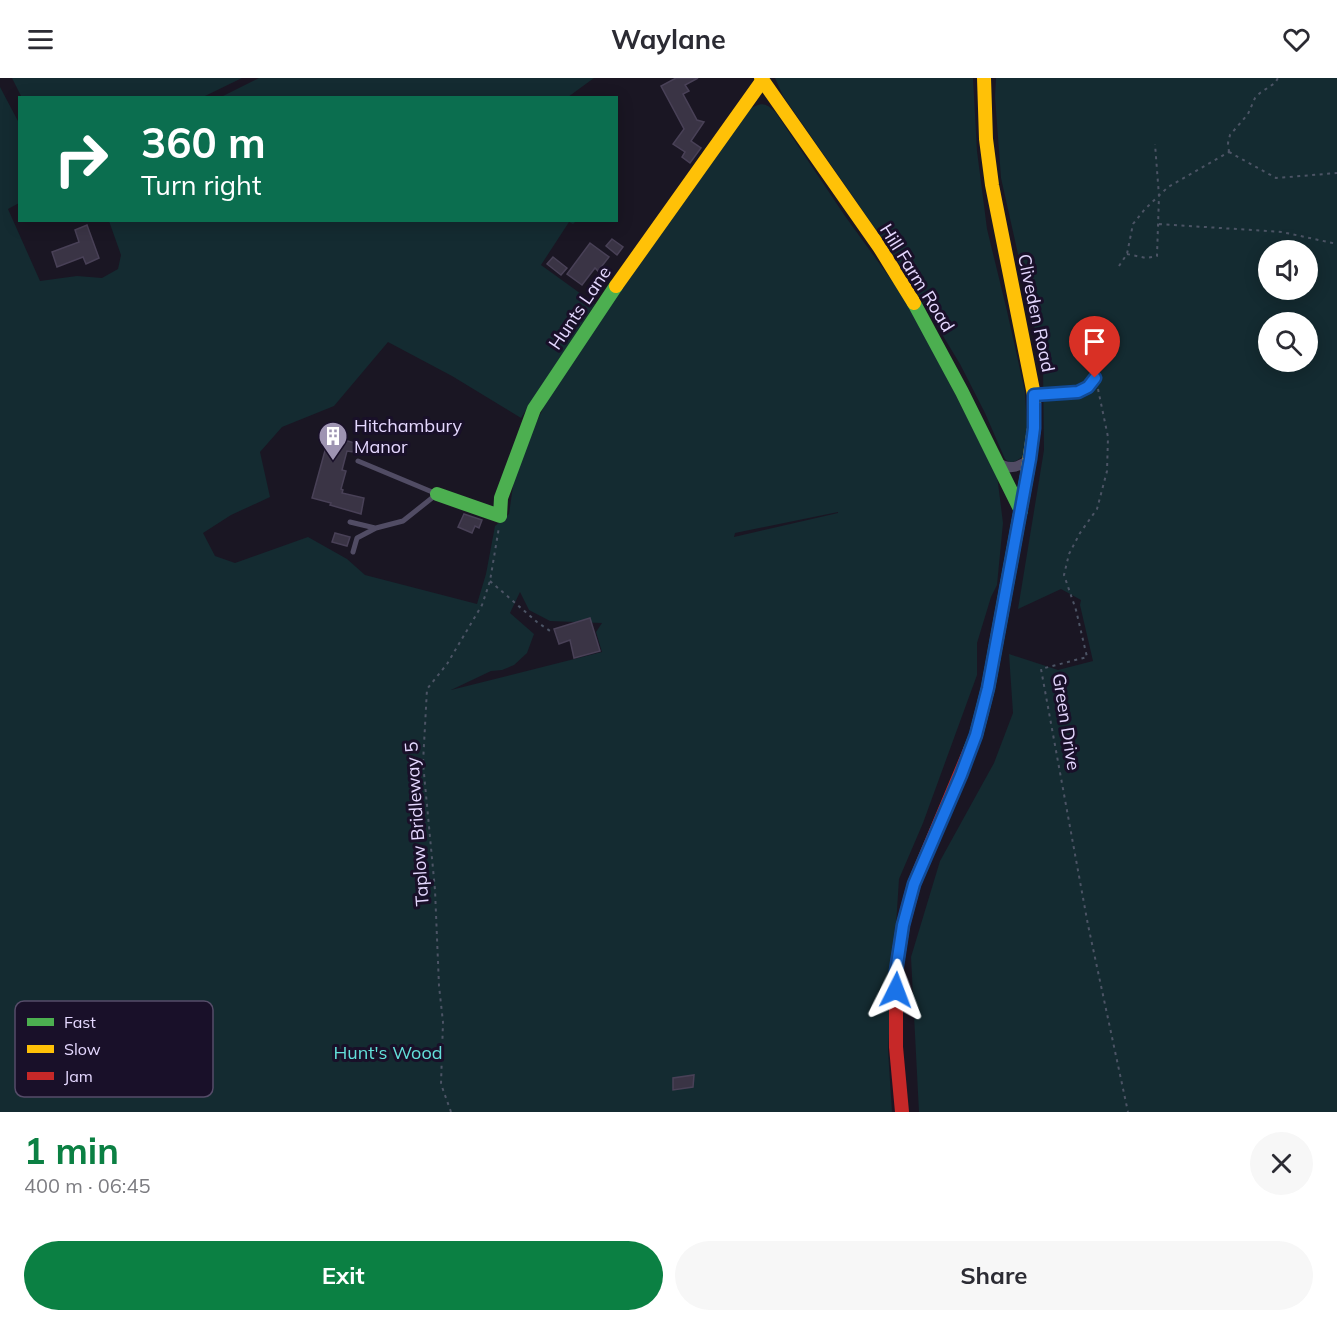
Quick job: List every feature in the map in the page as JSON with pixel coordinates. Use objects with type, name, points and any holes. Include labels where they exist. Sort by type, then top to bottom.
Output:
[{"type":"street","name":"Cliveden Road","points":[[902,1112],[896,1047],[896,971],[903,925],[914,884],[976,735],[988,688],[1034,428],[1034,395],[992,185],[986,139],[984,78]]},
{"type":"street","name":"Hill Farm Road","points":[[762,80],[879,248],[924,320],[1021,511]]},
{"type":"street","name":"Hunts Lane","points":[[500,516],[501,498],[534,409],[617,284],[762,80]]},
{"type":"street","points":[[997,462],[1009,468],[1016,467],[1030,459]]},
{"type":"street","points":[[437,494],[500,516]]},
{"type":"lane","points":[[1034,395],[1078,392],[1088,387],[1095,378]]},
{"type":"lane","points":[[353,552],[357,538],[376,528],[403,521],[437,494],[358,461]]},
{"type":"lane","points":[[350,522],[376,528]]},
{"type":"path","points":[[1229,152],[1230,135],[1248,114],[1260,93],[1275,83],[1278,78]]},
{"type":"path","points":[[1127,254],[1146,258],[1157,256],[1159,196],[1155,144]]},
{"type":"path","points":[[1229,152],[1276,178],[1337,173]]},
{"type":"path","points":[[1119,267],[1127,254],[1133,224],[1145,209],[1168,187],[1229,152]]},
{"type":"path","points":[[1159,224],[1282,232],[1337,244]]},
{"type":"path","name":"Green Drive","points":[[1095,378],[1107,437],[1107,471],[1097,509],[1080,533],[1064,574],[1077,610],[1087,657],[1041,669],[1088,925],[1128,1112]]},
{"type":"path","name":"Taplow Bridleway 5","points":[[451,1112],[441,1084],[443,1022],[439,986],[435,890],[423,763],[427,689],[447,664],[482,605],[490,580],[500,516]]},
{"type":"path","points":[[490,580],[550,631]]},
{"type":"green space","points":[[12,78],[242,78],[205,96],[21,96]]},
{"type":"green space","points":[[259,78],[594,78],[569,96],[223,96]]},
{"type":"green space","points":[[775,78],[973,78],[977,151],[987,229],[1025,392],[1027,426],[1025,455],[1016,461],[1010,463],[1005,459],[960,364],[897,260],[783,96]]},
{"type":"green space","points":[[996,78],[1337,78],[1337,1112],[919,1112],[911,957],[940,861],[994,763],[1013,713],[1009,654],[1058,670],[1093,661],[1080,605],[1081,600],[1061,589],[1018,609],[1044,450],[1043,366],[1001,178],[995,97]]},
{"type":"green space","name":"Hunt's Wood","points":[[0,87],[18,121],[18,204],[8,209],[40,281],[77,276],[102,278],[118,269],[121,255],[109,222],[569,222],[541,265],[595,304],[521,418],[452,376],[388,342],[334,406],[282,427],[260,452],[270,497],[231,515],[203,533],[215,556],[235,563],[308,537],[347,559],[365,575],[477,604],[486,574],[495,526],[509,514],[516,465],[558,377],[748,110],[763,104],[776,113],[845,216],[908,303],[997,475],[1003,523],[997,585],[977,643],[977,675],[923,823],[899,879],[888,1050],[892,1112],[0,1112]],"holes":[[[838,513],[734,537],[735,533]],[[520,592],[529,610],[550,621],[602,623],[596,632],[602,652],[451,690],[491,671],[502,670],[514,665],[527,653],[534,634],[510,613]]]},
{"type":"building","points":[[676,78],[698,78],[685,85],[689,91],[683,94],[697,120],[704,122],[691,141],[701,148],[690,163],[682,157],[685,152],[673,144],[684,129],[661,86]]},
{"type":"building","points":[[87,225],[99,258],[86,264],[83,257],[57,267],[52,252],[79,242],[75,230]]},
{"type":"building","points":[[612,239],[623,247],[617,255],[606,246]]},
{"type":"building","points":[[590,243],[609,257],[598,271],[595,268],[582,285],[567,274]]},
{"type":"building","points":[[553,257],[567,268],[561,275],[547,264]]},
{"type":"building","name":"Hitchambury Manor","points":[[329,436],[355,443],[353,452],[347,451],[342,470],[346,471],[341,489],[342,493],[364,498],[361,514],[312,498]]},
{"type":"building","points":[[464,514],[482,520],[479,528],[475,526],[472,533],[458,527]]},
{"type":"building","points":[[335,533],[350,537],[347,546],[332,542]]},
{"type":"building","points":[[590,618],[600,651],[574,658],[570,640],[559,644],[554,629]]},
{"type":"building","points":[[694,1075],[693,1087],[673,1090],[673,1078]]},
{"type":"traffic: fast","points":[[437,494],[500,516],[501,498],[534,409],[616,286]]},
{"type":"traffic: fast","points":[[914,303],[962,392],[1021,511]]},
{"type":"traffic: fast","points":[[970,750],[988,688],[1027,475]]},
{"type":"traffic: slow","points":[[761,78],[880,248],[914,303]]},
{"type":"traffic: slow","points":[[984,78],[986,139],[992,185],[1034,395],[1034,428],[1027,475]]},
{"type":"traffic: slow","points":[[616,286],[762,81]]},
{"type":"traffic: jam","points":[[902,1112],[896,1047],[896,971],[903,925],[914,884],[970,750]]},
{"type":"place","name":"Hitchambury Manor","points":[[333,462]]},
{"type":"route","points":[[896,990],[896,971],[903,925],[914,884],[961,775],[976,735],[988,688],[1030,459],[1034,428],[1034,395],[1078,392],[1088,387],[1095,378]]}]
